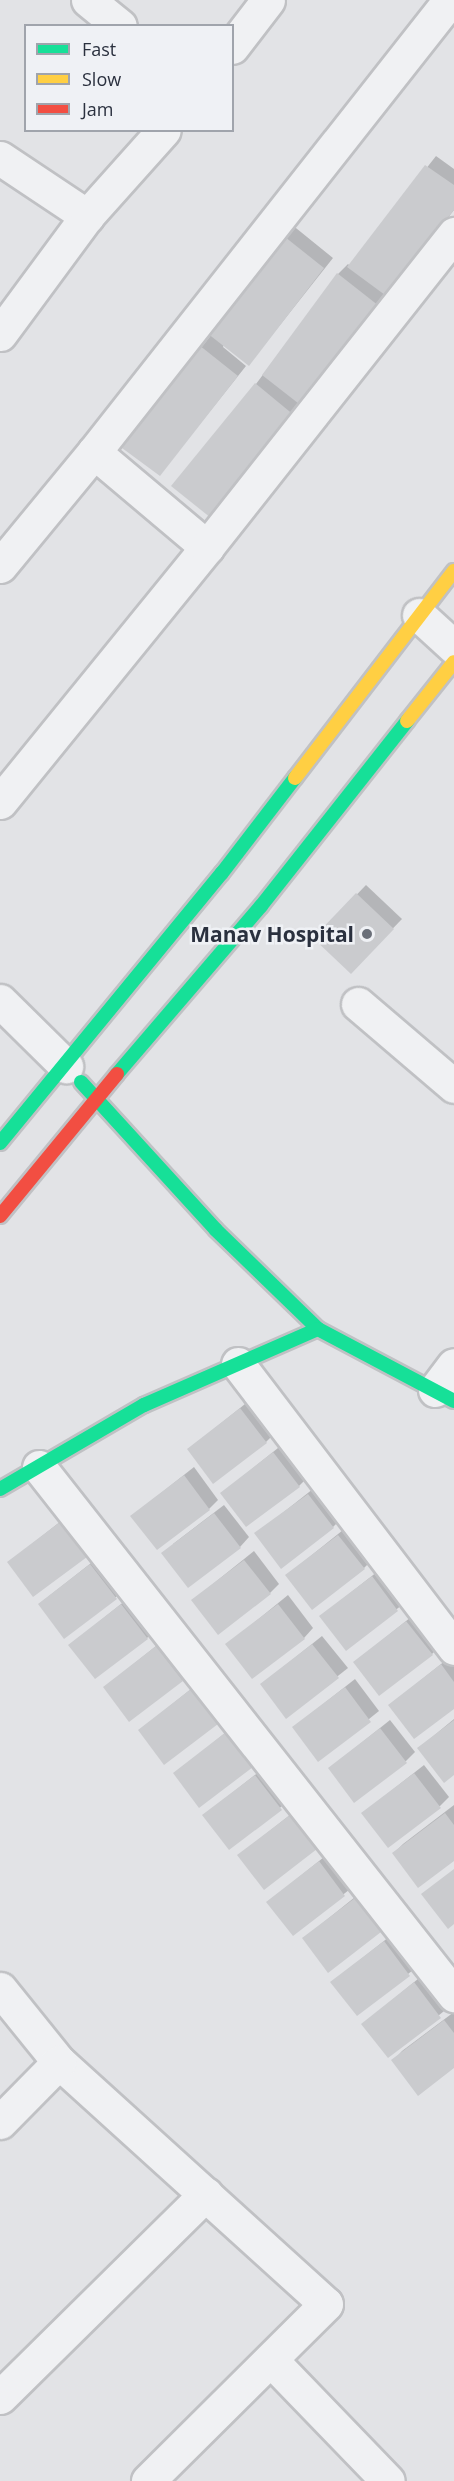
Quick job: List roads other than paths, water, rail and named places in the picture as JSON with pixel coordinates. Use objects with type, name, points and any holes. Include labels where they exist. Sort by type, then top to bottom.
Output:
[{"type":"street","points":[[88,0],[118,24]]},
{"type":"street","points":[[234,44],[268,0]]},
{"type":"street","points":[[0,566],[94,452],[450,0]]},
{"type":"street","points":[[0,334],[87,216],[162,132]]},
{"type":"street","points":[[0,158],[87,216]]},
{"type":"street","points":[[0,802],[207,547],[454,234]]},
{"type":"street","points":[[94,452],[207,547]]},
{"type":"street","points":[[0,1143],[66,1066],[222,873],[454,571]]},
{"type":"street","points":[[419,615],[454,647]]},
{"type":"street","points":[[0,1216],[96,1098],[261,906],[454,662]]},
{"type":"street","points":[[0,1001],[66,1066],[216,1230],[318,1329],[448,1385]]},
{"type":"street","points":[[358,1004],[454,1086]]},
{"type":"street","points":[[0,1490],[144,1405],[318,1329]]},
{"type":"street","points":[[238,1364],[454,1648]]},
{"type":"street","points":[[39,1467],[454,1995]]},
{"type":"street","points":[[0,1989],[59,2062],[326,2304],[148,2481]]},
{"type":"street","points":[[0,2122],[59,2062]]},
{"type":"street","points":[[0,2397],[206,2194]]},
{"type":"street","points":[[271,2360],[388,2481]]},
{"type":"place","name":"Manav Hospital","points":[[367,934]]}]
